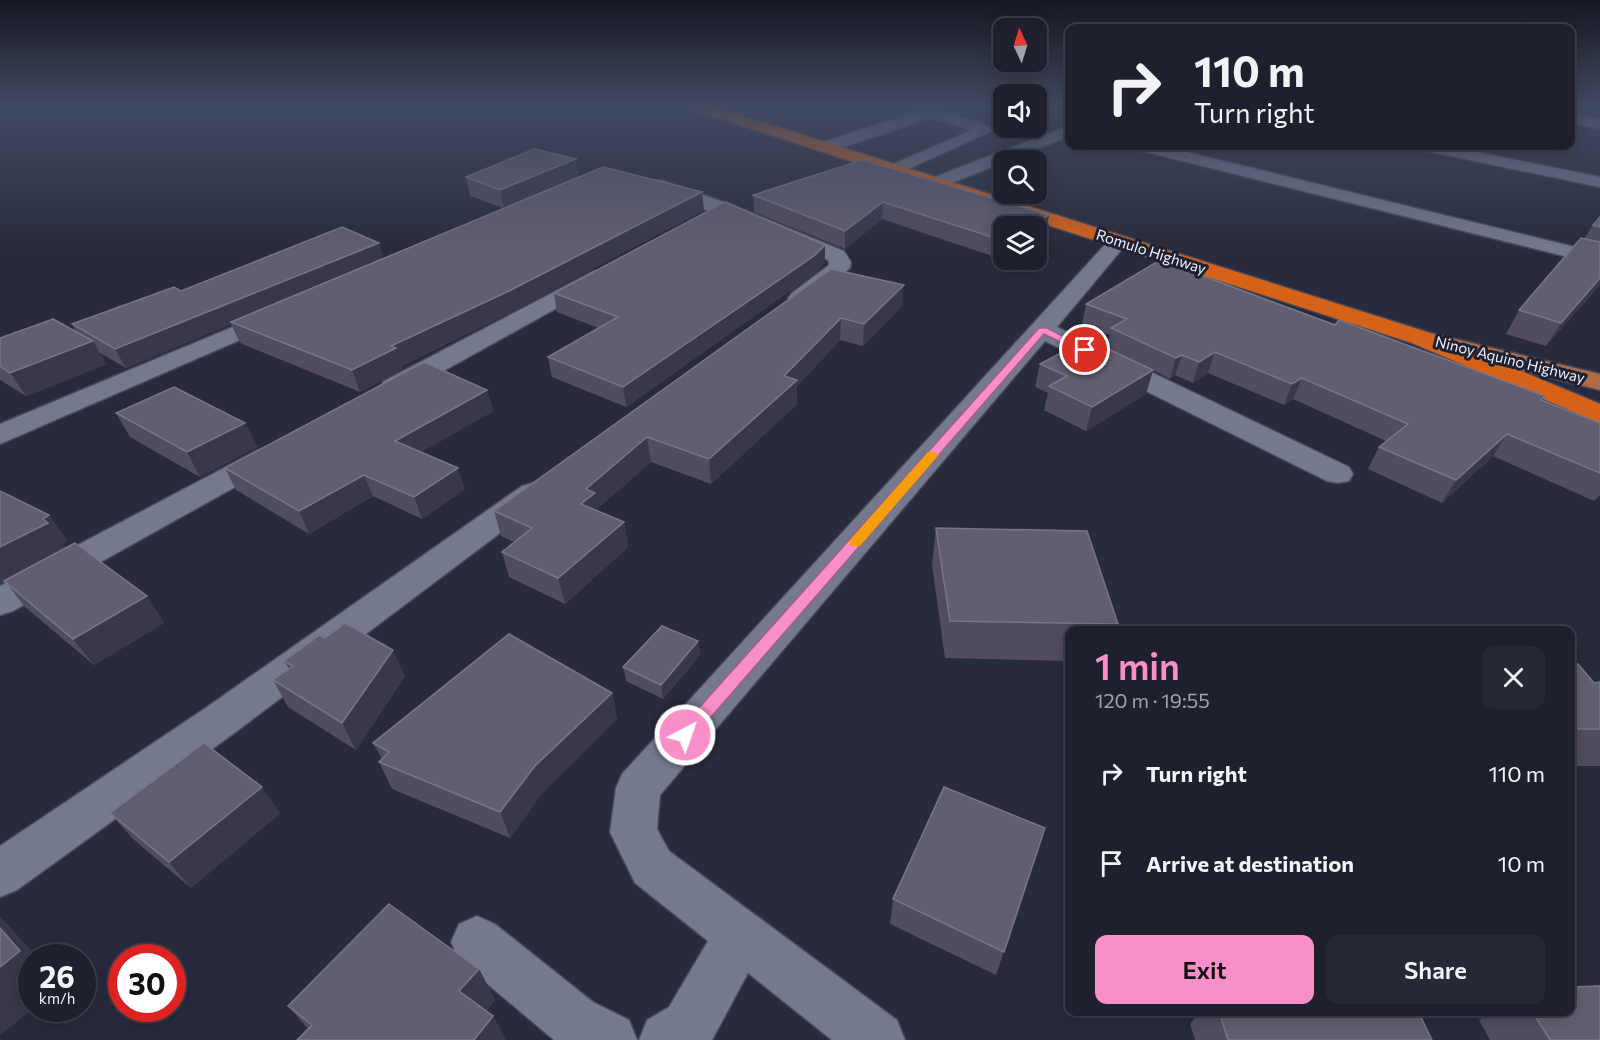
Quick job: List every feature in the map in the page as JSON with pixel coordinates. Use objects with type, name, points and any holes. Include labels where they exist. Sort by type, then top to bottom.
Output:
[{"type":"highway","name":"Romulo Highway","points":[[850,155],[1421,338],[1600,414]]},
{"type":"main road","name":"Ninoy Aquino Highway","points":[[1421,338],[1600,382]]},
{"type":"street","points":[[833,176],[886,166],[918,155]]},
{"type":"street","points":[[938,182],[1005,155]]},
{"type":"street","points":[[1178,155],[1600,259]]},
{"type":"street","points":[[1467,155],[1600,182]]},
{"type":"street","points":[[637,177],[725,209],[836,256],[840,262],[839,268],[772,318]]},
{"type":"street","points":[[696,224],[725,209],[757,199]]},
{"type":"street","points":[[877,1040],[651,867],[633,832],[639,788],[1118,242]]},
{"type":"street","points":[[369,401],[614,267]]},
{"type":"street","points":[[0,435],[296,308]]},
{"type":"street","points":[[1043,330],[1338,474]]},
{"type":"street","points":[[0,602],[288,446]]},
{"type":"street","points":[[0,874],[222,719],[560,473]]},
{"type":"street","points":[[668,1040],[690,1027],[740,935]]},
{"type":"street","points":[[477,942],[574,1021],[609,1040]]},
{"type":"building","points":[[521,155],[557,155],[576,159],[500,190],[466,177]]},
{"type":"building","points":[[862,160],[993,199],[993,204],[1012,204],[1049,215],[993,216],[993,237],[883,202],[845,231],[753,195]]},
{"type":"building","points":[[603,167],[702,192],[509,291],[391,346],[396,348],[352,370],[231,322]]},
{"type":"building","points":[[725,202],[825,245],[814,256],[623,387],[548,357],[618,317],[554,293]]},
{"type":"building","points":[[1600,217],[1600,227],[1593,225]]},
{"type":"building","points":[[342,227],[379,243],[115,349],[72,324],[174,287],[181,291]]},
{"type":"building","points":[[1581,238],[1600,242],[1600,278],[1561,323],[1519,310]]},
{"type":"building","points":[[1160,260],[1335,325],[1339,320],[1545,396],[1541,400],[1600,423],[1600,473],[1507,434],[1456,480],[1379,447],[1408,424],[1302,378],[1292,384],[1215,352],[1199,362],[1182,355],[1176,358],[1111,328],[1127,319],[1086,304]]},
{"type":"building","points":[[831,269],[904,285],[864,324],[841,318],[784,376],[797,380],[709,459],[647,437],[586,489],[595,493],[581,504],[624,522],[558,578],[502,552],[532,528],[494,511]]},
{"type":"building","points":[[53,319],[93,341],[10,373],[0,366],[0,338]]},
{"type":"building","points":[[1087,339],[1153,370],[1092,407],[1049,386],[1067,376],[1040,364]]},
{"type":"building","points":[[424,362],[487,390],[395,441],[458,468],[414,497],[364,475],[299,511],[225,468]]},
{"type":"building","points":[[174,387],[245,423],[187,452],[116,413]]},
{"type":"building","points":[[0,491],[49,515],[43,519],[48,523],[0,547]]},
{"type":"building","points":[[936,528],[1087,531],[1118,624],[950,621]]},
{"type":"building","points":[[75,543],[147,596],[73,639],[4,581]]},
{"type":"building","points":[[345,623],[393,650],[342,723],[273,680],[293,666],[284,661],[320,635],[325,638]]},
{"type":"building","points":[[662,626],[698,641],[661,685],[623,667]]},
{"type":"building","points":[[509,634],[612,693],[535,766],[500,812],[379,762],[389,752],[373,743]]},
{"type":"building","points":[[1575,664],[1578,664],[1594,683],[1600,682],[1600,729],[1575,729]]},
{"type":"building","points":[[204,743],[262,787],[169,862],[110,813]]},
{"type":"building","points":[[944,787],[1045,828],[1004,952],[893,899]]},
{"type":"building","points":[[389,904],[479,969],[459,991],[493,1016],[474,1040],[297,1040],[312,1025],[288,1006]]},
{"type":"building","points":[[0,928],[18,949],[18,953],[0,967]]},
{"type":"building","points":[[1600,986],[1600,1040],[1550,1040],[1535,1016],[1575,1016],[1575,987]]},
{"type":"building","points":[[1221,1016],[1420,1016],[1432,1040],[1228,1040]]},
{"type":"slow traffic","points":[[855,543],[932,455]]},
{"type":"route","points":[[685,735],[1043,330],[1085,350]]}]
